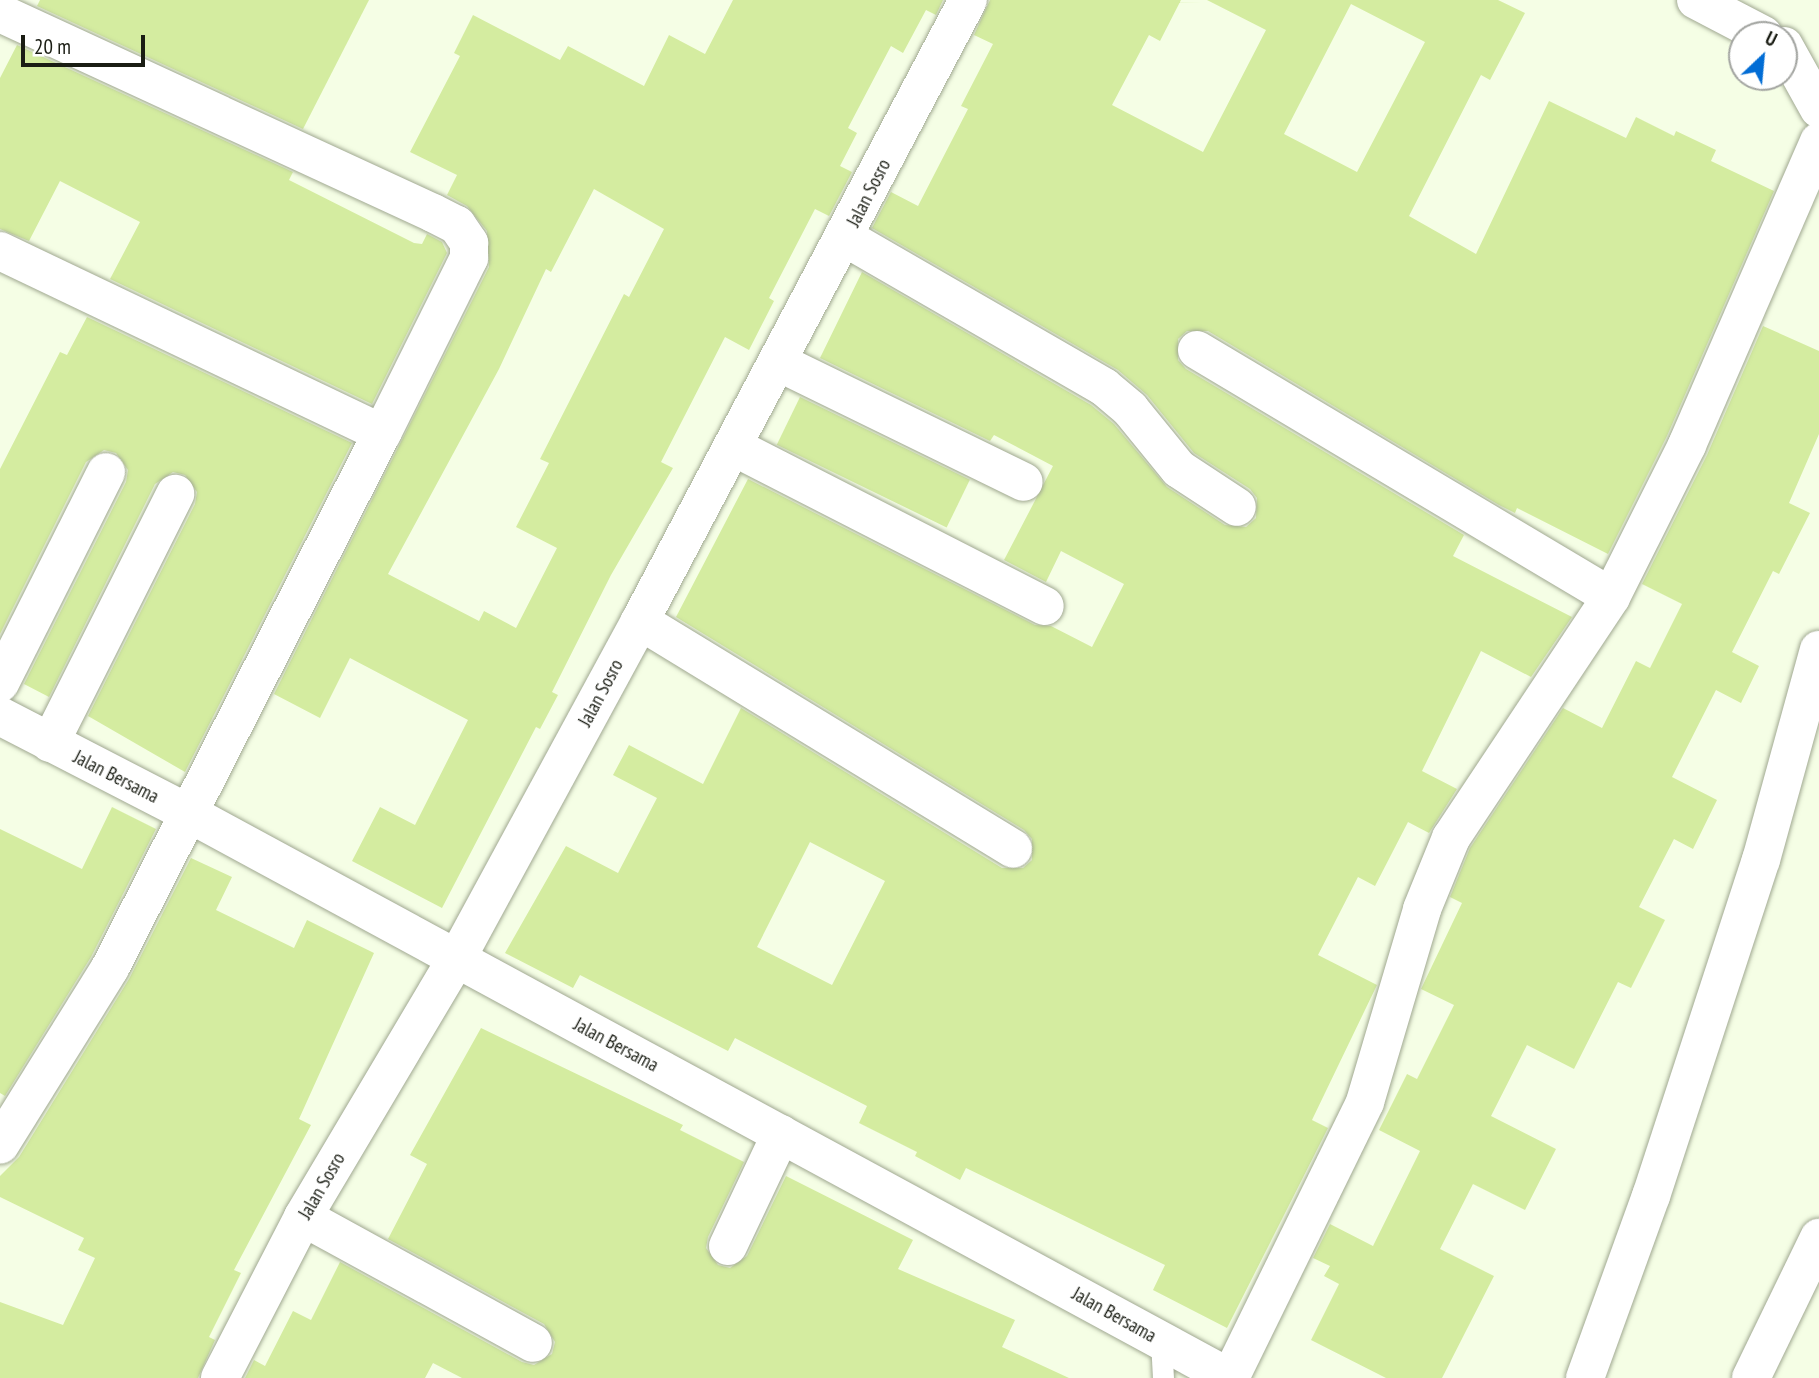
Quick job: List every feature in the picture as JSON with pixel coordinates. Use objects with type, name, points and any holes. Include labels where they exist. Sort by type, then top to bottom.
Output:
[{"type":"main road","name":"Jalan Sosro","points":[[220,1378],[303,1217],[457,958],[640,621],[846,239],[968,0]]},
{"type":"main road","points":[[1696,0],[1736,21]]},
{"type":"main road","points":[[0,13],[433,213],[466,234],[469,258],[110,968],[0,1145]]},
{"type":"main road","points":[[1798,54],[1819,65]]},
{"type":"main road","points":[[1798,71],[1819,109]]},
{"type":"main road","points":[[1230,1378],[1364,1102],[1422,909],[1451,838],[1612,597],[1687,445],[1819,141]]},
{"type":"main road","points":[[846,239],[1111,392],[1179,468],[1237,507]]},
{"type":"main road","points":[[0,251],[382,433]]},
{"type":"main road","points":[[1197,350],[1612,597]]},
{"type":"main road","points":[[780,363],[1024,482]]},
{"type":"main road","points":[[734,447],[1045,606]]},
{"type":"main road","points":[[0,682],[106,472]]},
{"type":"main road","points":[[50,743],[175,494]]},
{"type":"main road","points":[[640,621],[1013,849]]},
{"type":"main road","points":[[1585,1378],[1651,1196],[1761,860],[1819,650]]},
{"type":"main road","name":"Jalan Bersama","points":[[0,716],[190,814],[1230,1378]]},
{"type":"main road","points":[[728,1246],[781,1134]]},
{"type":"main road","points":[[303,1217],[533,1343]]},
{"type":"main road","points":[[1751,1378],[1819,1238]]},
{"type":"lane","points":[[1161,1340],[1163,1378]]},
{"type":"building","points":[[40,0],[369,0],[303,129],[37,6]]},
{"type":"building","points":[[733,0],[943,0],[936,15],[926,10],[903,53],[891,46],[848,128],[857,133],[840,166],[852,172],[829,216],[815,209],[769,298],[774,301],[749,350],[725,337],[661,462],[673,468],[611,575],[552,692],[558,695],[540,729],[536,727],[442,908],[352,861],[380,807],[415,825],[468,720],[350,658],[320,718],[274,694],[489,267],[487,231],[467,206],[447,195],[457,175],[410,152],[460,56],[454,53],[473,15],[560,60],[568,46],[644,86],[669,35],[705,54]],"holes":[[[594,189],[664,229],[629,297],[624,294],[540,459],[549,463],[516,527],[557,548],[516,628],[484,611],[479,621],[388,574],[499,369],[546,269],[551,272]]]},
{"type":"building","points":[[990,0],[1181,0],[1160,41],[1149,35],[1112,105],[1203,152],[1266,30],[1207,0],[1498,0],[1525,13],[1490,80],[1481,75],[1409,216],[1476,254],[1549,101],[1626,138],[1636,117],[1674,136],[1676,131],[1716,150],[1711,161],[1774,191],[1667,436],[1608,554],[1517,508],[1515,513],[1499,505],[1208,331],[1187,331],[1178,339],[1178,360],[1186,369],[1464,535],[1453,556],[1572,617],[1531,677],[1481,651],[1422,771],[1457,789],[1429,833],[1408,822],[1375,886],[1358,877],[1318,955],[1377,985],[1312,1120],[1328,1128],[1227,1328],[1153,1290],[1165,1265],[966,1168],[960,1180],[915,1156],[917,1152],[859,1123],[867,1106],[735,1038],[728,1051],[580,975],[573,988],[505,953],[566,846],[618,873],[657,798],[613,775],[629,745],[703,784],[741,708],[1002,868],[1023,868],[1032,860],[1032,839],[1024,830],[676,617],[748,479],[1035,625],[1051,626],[1092,647],[1124,584],[1061,551],[1046,582],[1004,560],[1053,466],[994,435],[990,441],[820,358],[862,272],[1091,405],[1114,424],[1167,487],[1225,525],[1246,527],[1256,518],[1257,498],[1250,489],[1194,453],[1147,395],[1118,370],[872,228],[891,192],[918,206],[968,109],[961,106],[993,44],[974,35]],"holes":[[[1351,4],[1425,42],[1357,172],[1284,134]],[[810,842],[885,881],[832,985],[757,947]]]},
{"type":"building","points":[[17,45],[293,172],[289,180],[414,243],[422,244],[427,234],[442,242],[447,253],[372,404],[110,279],[140,222],[60,181],[29,241],[0,229],[0,78]]},
{"type":"building","points":[[87,317],[352,443],[185,772],[88,716],[195,504],[197,492],[185,475],[173,472],[155,484],[49,697],[24,684],[126,482],[128,470],[116,453],[104,450],[86,462],[0,634],[0,469],[60,352],[67,355]]},
{"type":"building","points":[[1763,326],[1819,351],[1819,434],[1789,503],[1810,513],[1779,574],[1773,571],[1732,652],[1759,666],[1741,703],[1716,690],[1672,777],[1717,800],[1693,849],[1674,839],[1639,907],[1665,920],[1631,988],[1618,982],[1574,1069],[1527,1045],[1491,1116],[1556,1149],[1525,1210],[1473,1184],[1440,1249],[1494,1276],[1442,1378],[1386,1378],[1311,1340],[1339,1284],[1324,1276],[1330,1266],[1313,1258],[1330,1224],[1373,1246],[1420,1151],[1379,1130],[1407,1074],[1417,1079],[1454,1005],[1421,989],[1462,903],[1450,897],[1470,848],[1563,708],[1602,728],[1636,661],[1650,668],[1682,604],[1642,584],[1707,455]]},
{"type":"building","points":[[800,397],[970,480],[947,527],[777,445]]},
{"type":"building","points":[[112,807],[156,829],[91,957],[5,1096],[0,1093],[0,829],[82,869]]},
{"type":"building","points":[[191,858],[232,877],[216,910],[294,948],[307,920],[374,953],[299,1119],[311,1125],[234,1270],[241,1273],[209,1337],[215,1340],[198,1378],[0,1378],[0,1302],[63,1325],[95,1258],[78,1250],[84,1238],[0,1197],[0,1176],[19,1157],[129,979]]},
{"type":"building","points":[[481,1028],[683,1125],[680,1130],[744,1162],[708,1237],[706,1248],[718,1265],[730,1268],[747,1256],[786,1176],[913,1240],[898,1269],[1015,1320],[1002,1347],[1069,1378],[462,1378],[433,1363],[425,1378],[245,1378],[254,1360],[265,1366],[293,1311],[311,1320],[340,1262],[522,1362],[534,1365],[552,1354],[555,1342],[544,1324],[388,1239],[427,1164],[410,1155]]}]
